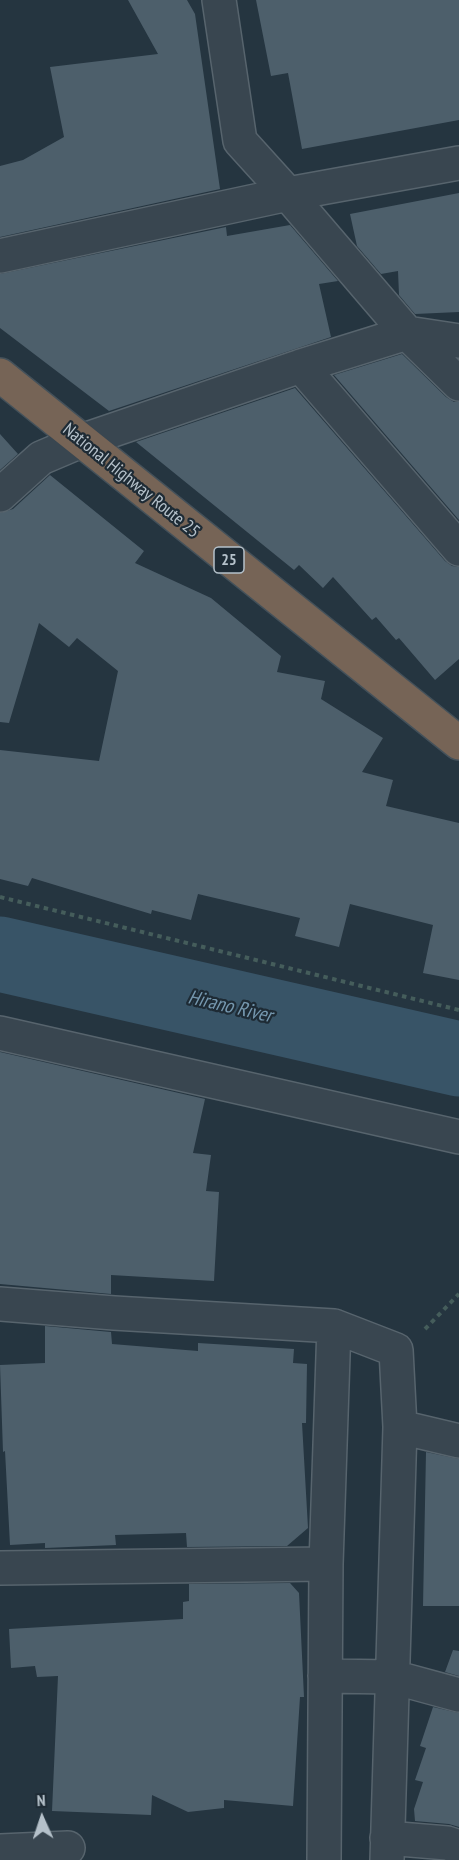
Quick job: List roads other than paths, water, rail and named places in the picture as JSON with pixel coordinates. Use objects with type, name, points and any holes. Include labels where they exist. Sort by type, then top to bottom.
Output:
[{"type":"highway","name":"National Highway Route 25","points":[[0,375],[459,743]]},
{"type":"street","points":[[219,0],[240,141],[407,333],[459,384]]},
{"type":"street","points":[[0,256],[288,194],[459,163]]},
{"type":"street","points":[[0,495],[41,458],[81,441],[301,366],[407,333],[459,341]]},
{"type":"street","points":[[301,366],[459,549]]},
{"type":"street","points":[[0,1033],[459,1137]]},
{"type":"street","points":[[0,1304],[114,1314],[334,1326],[396,1350],[400,1427],[387,1849],[447,1843],[459,1847]]},
{"type":"street","points":[[324,1860],[326,1564],[334,1326]]},
{"type":"street","points":[[400,1427],[459,1441]]},
{"type":"street","points":[[0,1568],[326,1564]]},
{"type":"street","points":[[325,1676],[393,1677],[459,1695]]},
{"type":"street","points":[[0,1851],[68,1848]]},
{"type":"waterway","name":"Hirano River","points":[[0,954],[459,1059]]}]
